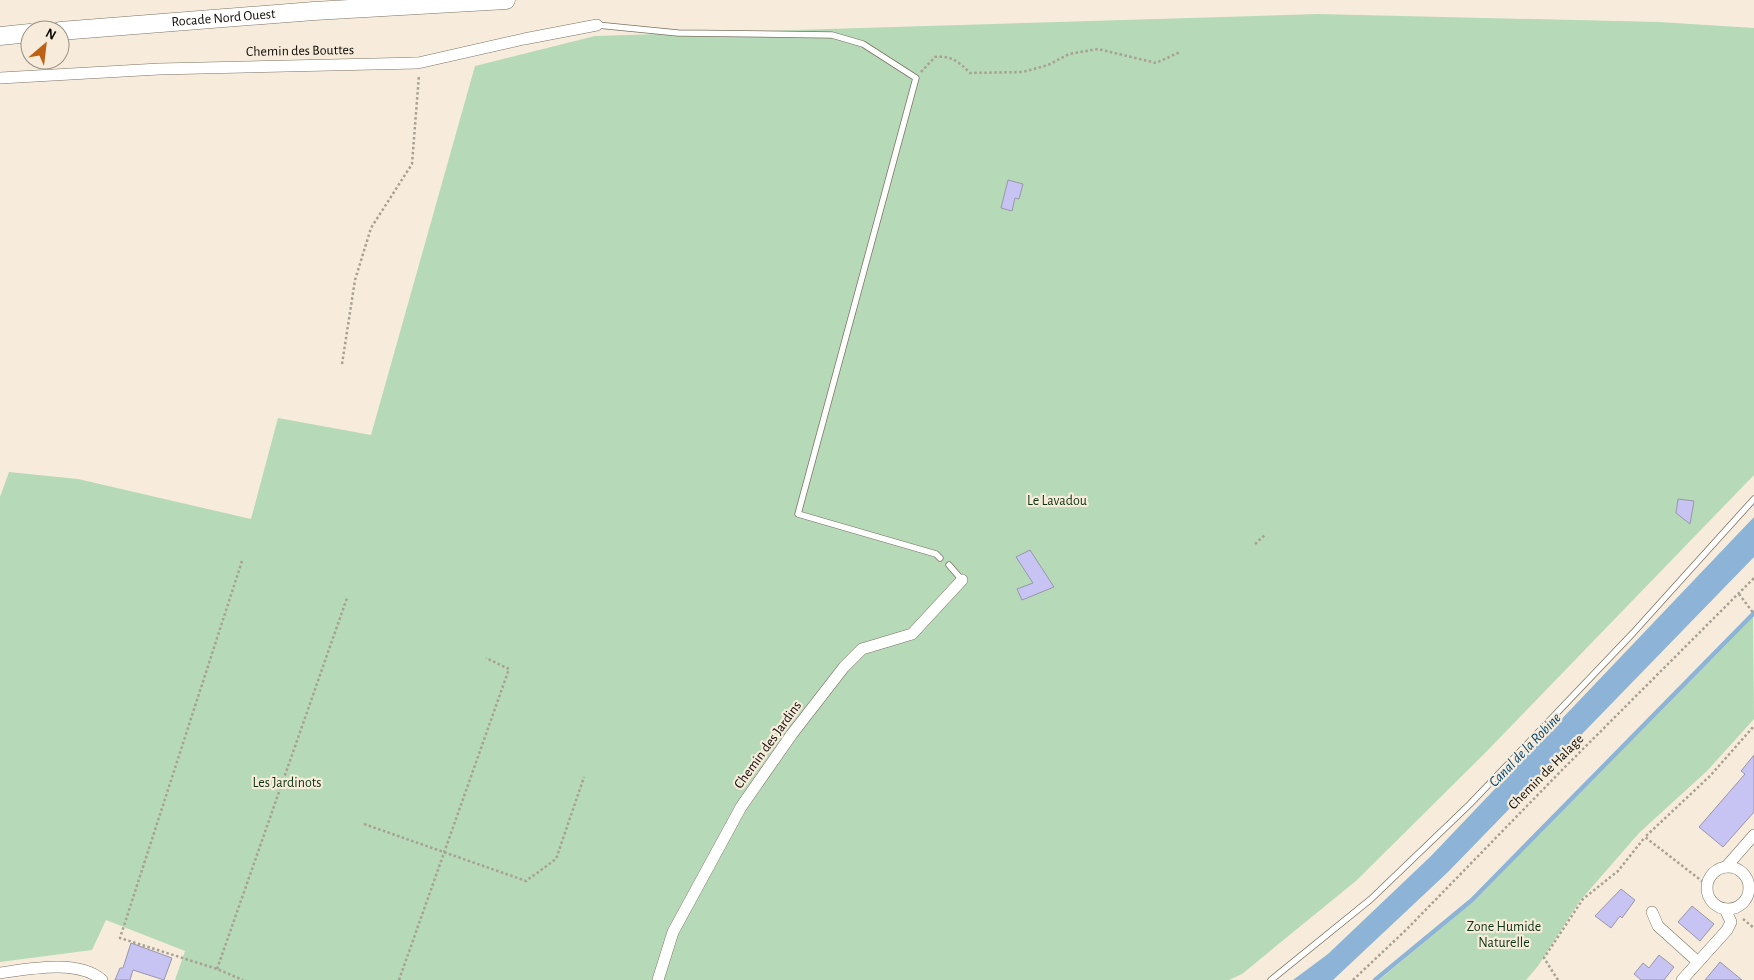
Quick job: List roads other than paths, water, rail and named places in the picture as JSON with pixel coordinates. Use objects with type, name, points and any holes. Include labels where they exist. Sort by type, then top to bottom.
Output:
[{"type":"main road","name":"Rocade Nord Ouest","points":[[70,30],[314,11],[506,0]]},
{"type":"main road","points":[[0,36],[20,35]]},
{"type":"street","name":"Chemin des Bouttes","points":[[0,78],[159,69],[418,63],[524,39],[598,25]]},
{"type":"street","name":"Chemin des Jardins","points":[[658,980],[673,932],[741,807],[792,734],[844,667],[862,649],[912,634],[962,580]]},
{"type":"street","points":[[1682,980],[1727,930],[1731,922],[1725,909],[1715,904],[1708,896],[1707,885],[1710,876],[1717,870],[1726,867],[1754,835]]},
{"type":"street","points":[[1725,909],[1741,904],[1751,898],[1747,879],[1742,872],[1726,867]]},
{"type":"street","points":[[1652,912],[1658,926],[1698,962]]},
{"type":"street","points":[[0,973],[48,966],[90,972],[102,980]]},
{"type":"lane","points":[[598,25],[678,32],[832,35],[863,44],[916,78],[798,514],[936,554],[940,558]]},
{"type":"lane","points":[[1270,980],[1371,899],[1470,804],[1633,633],[1754,500]]},
{"type":"lane","points":[[949,565],[962,580]]},
{"type":"water","points":[[1754,517],[1754,557],[1448,872],[1333,980],[1293,980],[1328,954],[1431,856]]},
{"type":"waterway","points":[[1375,980],[1472,900],[1754,613]]},
{"type":"park label","name":"Le Lavadou","points":[[1057,501]]},
{"type":"park label","name":"Les Jardinots","points":[[287,783]]},
{"type":"park label","name":"Zone Humide Naturelle","points":[[1504,936]]},
{"type":"water label","name":"Canal de la Robine","points":[[1525,750]]}]
